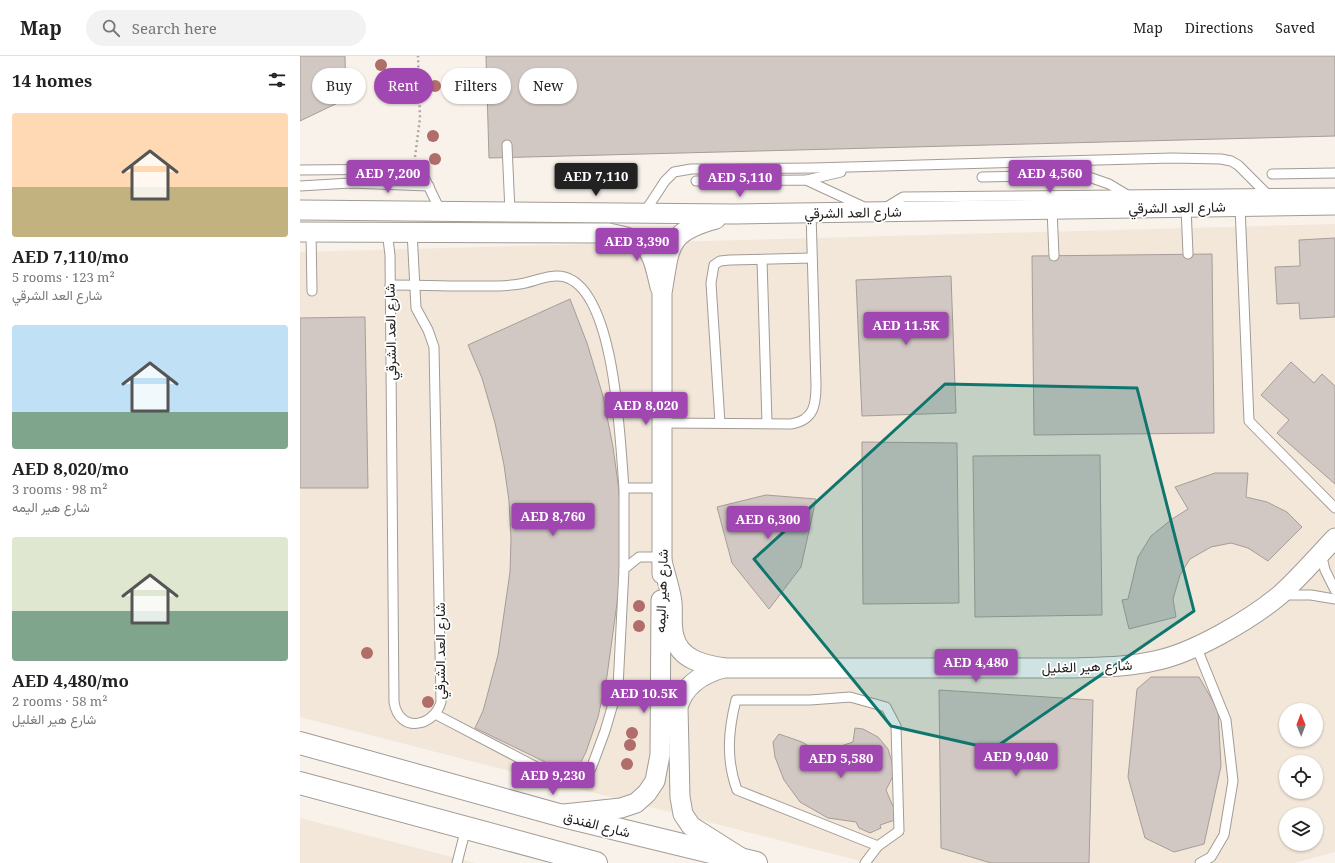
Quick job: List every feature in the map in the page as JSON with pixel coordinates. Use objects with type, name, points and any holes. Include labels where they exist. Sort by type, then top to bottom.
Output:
[{"type":"street","name":"شارع العد الشرقي","points":[[300,210],[440,210],[735,214],[1335,205]]},
{"type":"street","name":"شارع هير اليمه","points":[[559,815],[621,808],[636,802],[647,792],[655,780],[660,755],[659,645],[662,559],[662,292],[670,249],[679,234],[697,224],[735,214]]},
{"type":"street","name":"شارع هير اليمه","points":[[412,231],[609,233],[633,237],[643,244],[654,259],[662,292]]},
{"type":"street","points":[[305,232],[412,231]]},
{"type":"street","name":"شارع هير الغليل","points":[[662,559],[671,600],[676,644],[683,653],[694,661],[708,666],[725,668],[1075,668],[1126,666],[1155,661],[1196,646],[1229,630],[1280,595],[1335,538]]},
{"type":"street","name":"شارع هير الغليل","points":[[725,668],[710,672],[697,679],[681,697],[678,706],[680,797],[683,814],[691,826],[751,862]]},
{"type":"street","name":"شارع الفندق","points":[[300,743],[559,815],[751,862]]},
{"type":"street","points":[[300,783],[591,862]]},
{"type":"lane","points":[[507,144],[510,212]]},
{"type":"lane","points":[[644,213],[665,181],[674,172],[682,170],[860,167],[1172,158],[1221,159],[1238,165],[1265,192]]},
{"type":"lane","points":[[696,181],[806,180],[860,167]]},
{"type":"lane","points":[[300,170],[413,169],[423,175],[440,210]]},
{"type":"lane","points":[[1272,174],[1335,173]]},
{"type":"lane","points":[[982,177],[1082,175],[1109,184],[1129,196]]},
{"type":"lane","points":[[806,180],[857,205],[878,212],[903,197],[1129,196],[1265,192],[1335,193]]},
{"type":"lane","points":[[300,186],[350,183],[429,186]]},
{"type":"lane","points":[[1240,206],[1249,421],[1335,508]]},
{"type":"lane","points":[[1186,207],[1188,254]]},
{"type":"lane","points":[[1052,209],[1054,256]]},
{"type":"lane","points":[[662,423],[801,422],[815,407],[816,385],[811,213]]},
{"type":"lane","name":"شارع العد الشرقي","points":[[387,231],[390,285],[394,702],[399,717],[406,723],[424,721],[435,714],[439,710],[441,697],[434,347],[428,330],[416,308],[413,285],[412,231]]},
{"type":"lane","points":[[305,232],[312,291]]},
{"type":"lane","points":[[720,423],[711,283],[714,265],[720,261],[812,258]]},
{"type":"lane","points":[[762,260],[767,423]]},
{"type":"lane","points":[[390,285],[495,286],[520,284],[564,277],[580,286],[588,296],[595,309],[610,355],[618,405],[624,488],[624,569],[618,686],[605,731],[588,774],[578,782],[565,782],[435,714]]},
{"type":"lane","points":[[624,488],[662,488]]},
{"type":"lane","points":[[1321,553],[1325,570],[1335,590]]},
{"type":"lane","points":[[624,569],[639,557],[662,559]]},
{"type":"lane","points":[[1280,595],[1311,595],[1335,599]]},
{"type":"lane","points":[[1196,646],[1226,720],[1232,781],[1224,835],[1211,858],[1200,863]]},
{"type":"lane","points":[[865,863],[878,846],[899,831],[896,726],[886,707],[850,697],[810,700],[736,700],[729,727],[731,773],[737,790],[878,846]]},
{"type":"lane","points":[[457,863],[466,828]]},
{"type":"path","points":[[413,169],[420,118],[418,56]]},
{"type":"highlighted area","points":[[945,384],[1137,388],[1194,611],[993,749],[891,726],[754,559]]},
{"type":"shaded area","points":[[1335,224],[1335,852],[1294,863],[868,863],[300,717],[300,252]]},
{"type":"shaded area","points":[[300,818],[475,863],[300,863]]},
{"type":"building","points":[[300,56],[345,56],[345,68],[312,68],[312,104],[336,104],[300,121]]},
{"type":"building","points":[[486,56],[1335,56],[1335,136],[489,158],[487,104],[511,104],[511,68],[486,68]]},
{"type":"building","points":[[1335,238],[1335,317],[1300,319],[1299,303],[1277,304],[1275,267],[1300,266],[1299,240]]},
{"type":"building","points":[[1212,254],[1214,433],[1034,435],[1032,256]]},
{"type":"building","points":[[951,276],[956,413],[862,416],[856,280]]},
{"type":"building","points":[[570,299],[587,343],[603,396],[613,447],[619,491],[621,537],[620,581],[607,676],[598,717],[586,752],[574,776],[475,728],[483,711],[498,655],[510,572],[511,538],[509,501],[504,465],[495,423],[482,378],[468,345]]},
{"type":"building","points":[[365,317],[368,488],[300,488],[300,318]]},
{"type":"building","points":[[1291,362],[1314,383],[1322,374],[1335,386],[1335,484],[1277,433],[1289,420],[1261,395]]},
{"type":"building","points":[[862,442],[957,443],[959,603],[863,604]]},
{"type":"building","points":[[1100,455],[1102,615],[975,617],[973,456]]},
{"type":"building","points":[[1215,473],[1248,473],[1246,497],[1267,502],[1287,512],[1302,527],[1268,561],[1248,548],[1231,543],[1211,547],[1190,559],[1180,575],[1173,599],[1176,617],[1129,629],[1122,600],[1128,599],[1138,557],[1151,536],[1172,519],[1188,509],[1175,487]]},
{"type":"building","points":[[766,495],[816,499],[801,567],[769,609],[732,563],[717,507]]},
{"type":"building","points":[[1151,677],[1199,677],[1218,710],[1221,766],[1204,844],[1174,852],[1145,838],[1128,777],[1137,689]]},
{"type":"building","points":[[939,690],[1093,700],[1089,863],[991,863],[941,848]]},
{"type":"building","points":[[855,728],[863,729],[878,737],[888,749],[892,762],[893,776],[886,790],[895,811],[895,820],[880,825],[881,828],[870,833],[859,828],[856,822],[828,818],[800,802],[784,780],[775,757],[773,742],[779,734],[802,742],[825,756],[835,748],[853,742]]}]
